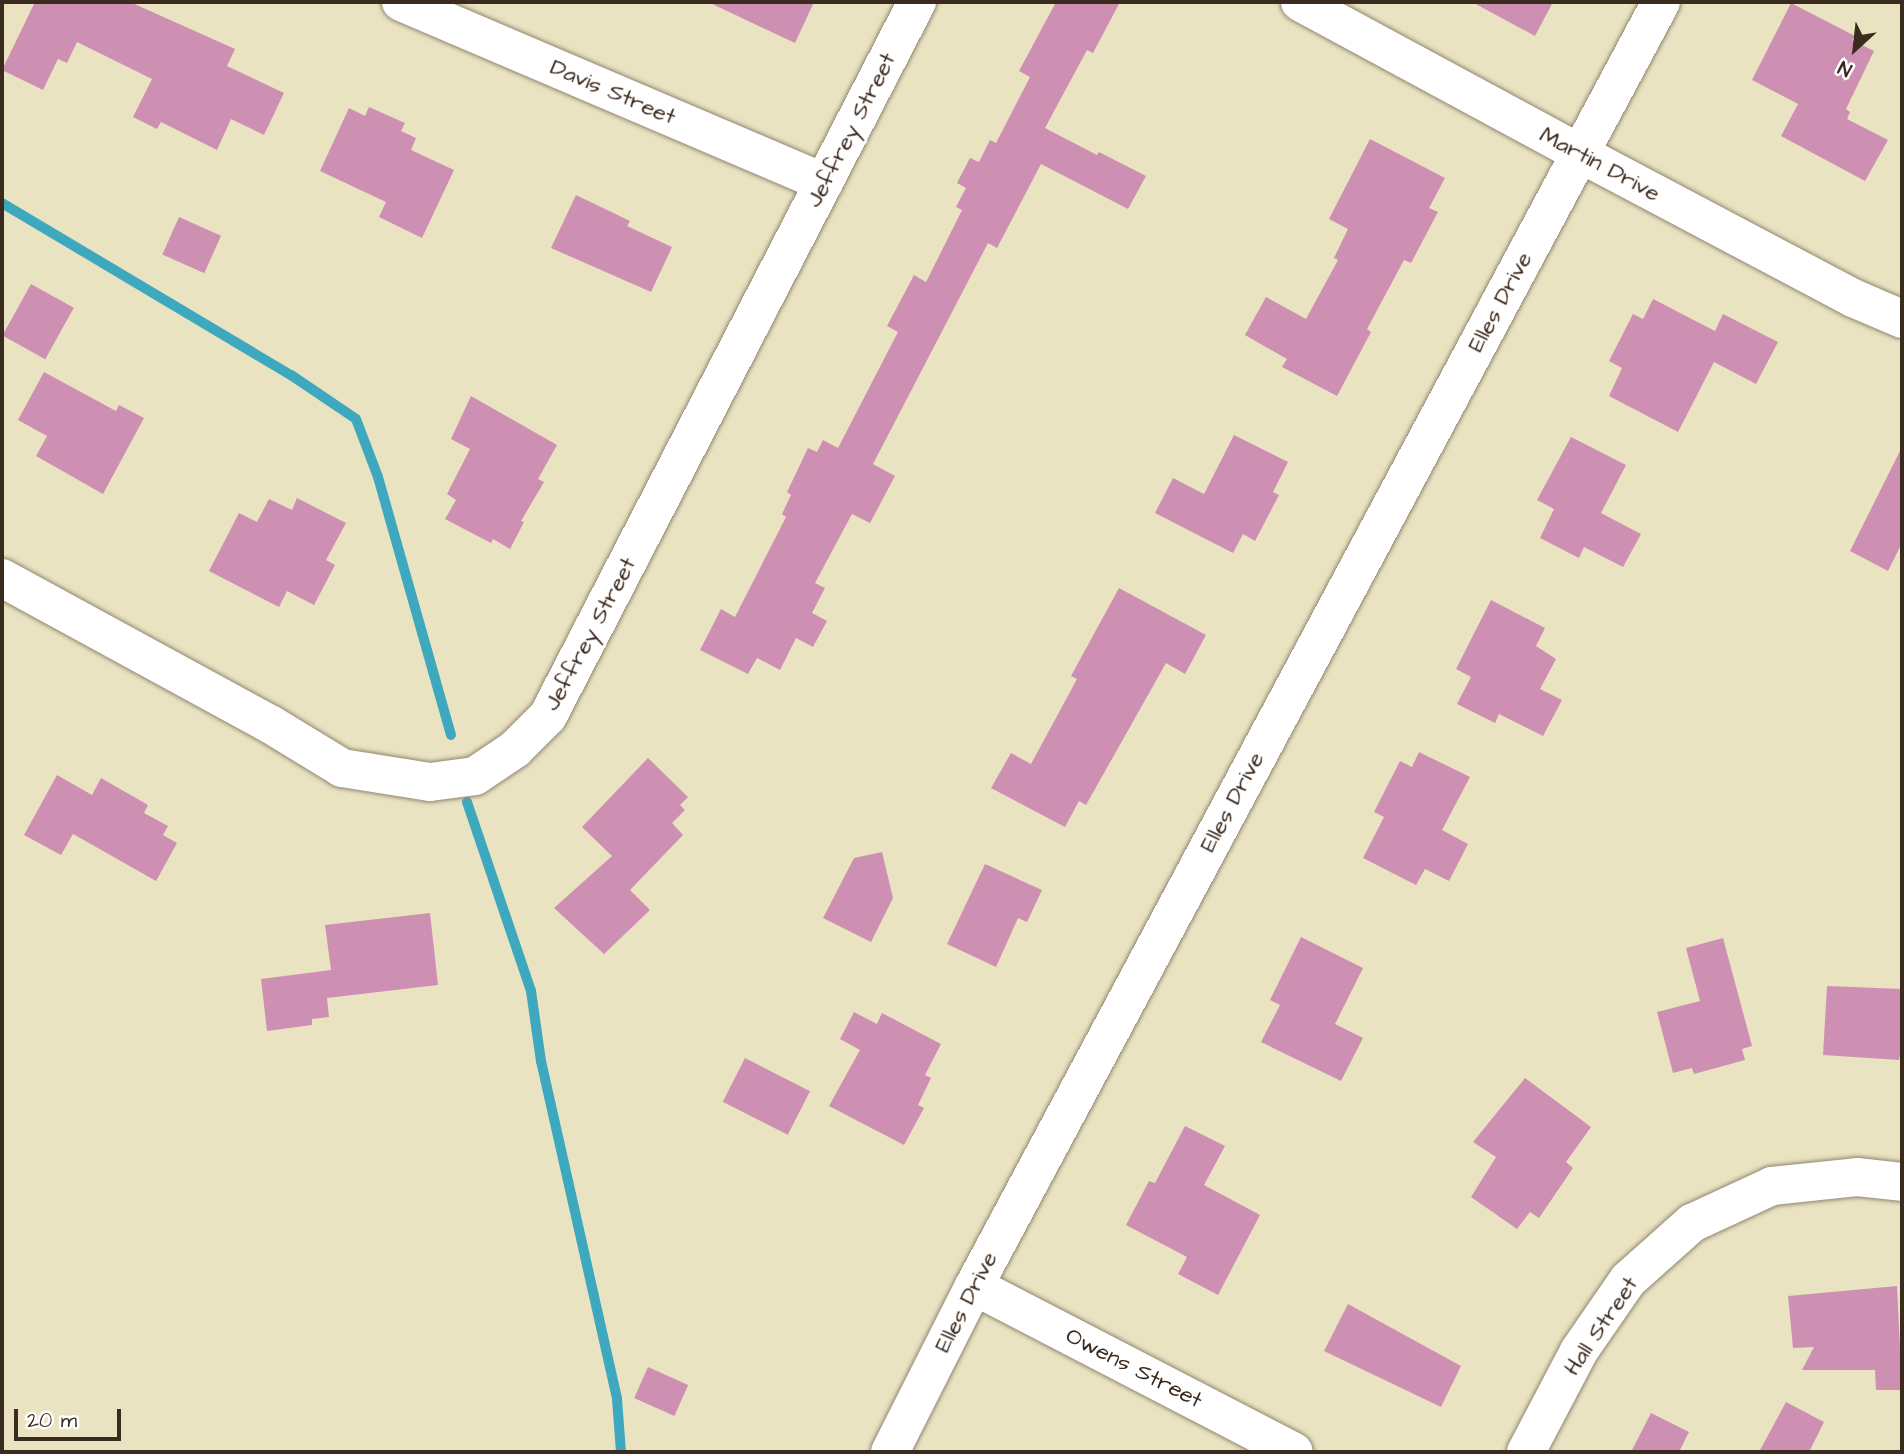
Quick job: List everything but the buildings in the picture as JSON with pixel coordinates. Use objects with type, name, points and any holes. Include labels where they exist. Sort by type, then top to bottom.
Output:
[{"type":"street","name":"Davis Street","points":[[401,2],[824,182]]},
{"type":"street","name":"Jeffrey Street","points":[[2,578],[270,724],[342,768],[430,782],[475,776],[514,750],[548,716],[917,2]]},
{"type":"street","name":"Martin Drive","points":[[1300,2],[1853,298],[1902,319]]},
{"type":"street","name":"Elles Drive","points":[[890,1452],[974,1286],[1661,2]]},
{"type":"street","name":"Hall Street","points":[[1526,1452],[1579,1351],[1628,1280],[1692,1223],[1772,1186],[1857,1177],[1902,1182]]},
{"type":"street","name":"Owens Street","points":[[974,1286],[1294,1452]]},
{"type":"waterway","points":[[2,203],[291,375],[356,419],[378,477],[451,735]]},
{"type":"waterway","points":[[467,802],[531,991],[541,1061],[617,1399],[621,1452]]}]
